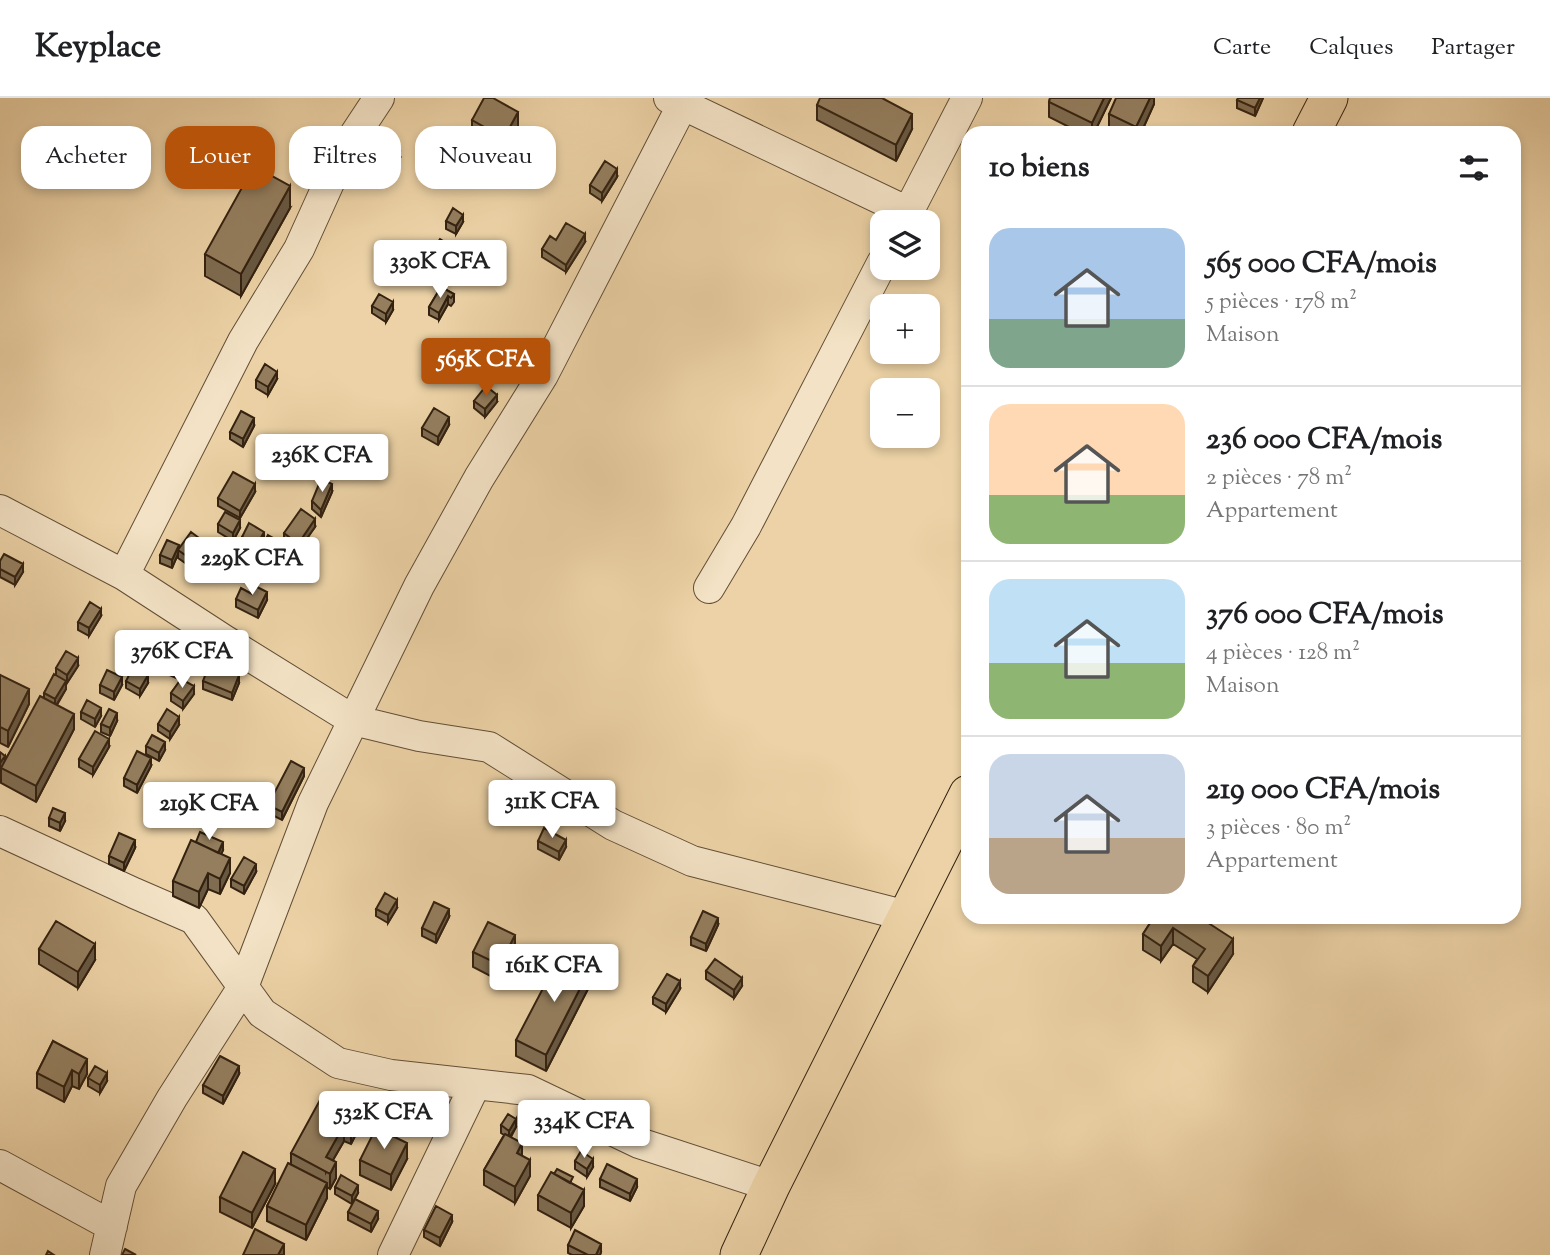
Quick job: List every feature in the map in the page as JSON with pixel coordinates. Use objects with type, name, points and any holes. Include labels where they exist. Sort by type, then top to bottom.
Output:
[{"type":"main road","points":[[1315,126],[1329,98]]},
{"type":"main road","points":[[739,1255],[961,808]]},
{"type":"street","points":[[124,575],[243,341],[299,249],[342,154],[379,98]]},
{"type":"street","points":[[910,210],[967,98]]},
{"type":"street","points":[[105,1255],[121,1186],[172,1098],[243,987],[313,803],[419,586],[480,478],[543,375],[679,100],[892,210]]},
{"type":"street","points":[[709,588],[746,526],[873,280]]},
{"type":"street","points":[[0,510],[124,575],[353,720],[419,736],[489,747],[613,825],[692,861],[906,916]]},
{"type":"street","points":[[2,837],[194,919],[262,1013],[338,1063],[391,1075],[528,1090],[639,1143],[771,1186]]},
{"type":"street","points":[[393,1255],[475,1084]]},
{"type":"street","points":[[0,1166],[112,1226]]},
{"type":"building","points":[[484,98],[493,98],[518,112],[510,126],[483,126],[472,120]]},
{"type":"building","points":[[820,98],[882,98],[912,114],[896,145],[817,105]]},
{"type":"building","points":[[1050,98],[1104,98],[1092,123],[1049,102]]},
{"type":"building","points":[[1116,98],[1150,98],[1136,126],[1109,114]]},
{"type":"building","points":[[1260,98],[1255,108],[1237,100]]},
{"type":"building","points":[[605,161],[617,169],[602,193],[590,185]]},
{"type":"building","points":[[275,178],[289,185],[241,274],[205,254],[241,189],[275,189]]},
{"type":"building","points":[[453,208],[463,215],[456,226],[446,221]]},
{"type":"building","points":[[566,223],[585,234],[566,265],[542,249],[550,236],[556,240]]},
{"type":"building","points":[[440,239],[453,247],[437,274],[419,263],[426,251],[430,254]]},
{"type":"building","points":[[441,287],[454,294],[451,298],[448,296],[439,313],[429,307]]},
{"type":"building","points":[[379,294],[393,302],[386,314],[372,306]]},
{"type":"building","points":[[265,364],[277,372],[268,387],[256,380]]},
{"type":"building","points":[[486,386],[497,395],[485,409],[474,401]]},
{"type":"building","points":[[434,408],[449,417],[438,437],[422,428]]},
{"type":"building","points":[[241,411],[254,418],[243,439],[230,432]]},
{"type":"building","points":[[297,440],[315,447],[310,460],[292,453]]},
{"type":"building","points":[[233,472],[255,484],[240,511],[218,498]]},
{"type":"building","points":[[321,479],[332,484],[321,510],[312,501]]},
{"type":"building","points":[[301,509],[315,519],[298,544],[284,533]]},
{"type":"building","points":[[225,512],[240,520],[233,533],[218,524]]},
{"type":"building","points":[[249,523],[264,532],[257,545],[242,537]]},
{"type":"building","points":[[191,532],[203,541],[199,547],[209,554],[201,566],[178,550]]},
{"type":"building","points":[[268,535],[284,544],[277,555],[262,547]]},
{"type":"building","points":[[167,540],[179,545],[172,560],[160,555]]},
{"type":"building","points":[[4,554],[23,564],[15,577],[0,569]]},
{"type":"building","points":[[255,586],[267,592],[258,610],[236,599],[241,588],[252,594]]},
{"type":"building","points":[[90,602],[101,609],[89,628],[78,622]]},
{"type":"building","points":[[176,641],[194,649],[183,673],[165,665]]},
{"type":"building","points":[[66,651],[78,658],[67,675],[56,668]]},
{"type":"building","points":[[210,663],[239,675],[232,693],[203,681]]},
{"type":"building","points":[[133,667],[148,675],[140,689],[126,681]]},
{"type":"building","points":[[107,670],[122,677],[114,692],[100,685]]},
{"type":"building","points":[[54,674],[66,681],[55,699],[44,693]]},
{"type":"building","points":[[0,675],[29,689],[8,731],[0,727]]},
{"type":"building","points":[[181,679],[194,686],[183,701],[171,693]]},
{"type":"building","points":[[40,696],[74,714],[36,786],[1,768]]},
{"type":"building","points":[[87,700],[101,708],[95,719],[81,712]]},
{"type":"building","points":[[109,709],[117,713],[110,728],[101,724]]},
{"type":"building","points":[[167,709],[179,717],[170,732],[158,724]]},
{"type":"building","points":[[95,731],[109,739],[93,767],[79,759]]},
{"type":"building","points":[[152,735],[165,742],[159,753],[146,746]]},
{"type":"building","points":[[137,751],[151,758],[137,785],[124,778]]},
{"type":"building","points":[[291,761],[304,768],[282,812],[268,805]]},
{"type":"building","points":[[53,808],[65,813],[60,823],[49,818]]},
{"type":"building","points":[[544,828],[566,840],[559,852],[538,841]]},
{"type":"building","points":[[200,832],[223,842],[218,853],[196,842]]},
{"type":"building","points":[[119,833],[135,840],[124,863],[109,856]]},
{"type":"building","points":[[191,840],[230,858],[220,879],[208,873],[199,892],[173,881]]},
{"type":"building","points":[[244,857],[256,864],[244,886],[231,879]]},
{"type":"building","points":[[385,893],[397,900],[388,915],[376,909]]},
{"type":"building","points":[[434,902],[449,909],[436,935],[422,928]]},
{"type":"building","points":[[703,911],[718,918],[706,944],[691,937]]},
{"type":"building","points":[[56,921],[95,944],[78,972],[39,949]]},
{"type":"building","points":[[488,922],[515,935],[500,965],[473,952]]},
{"type":"building","points":[[1149,924],[1210,924],[1233,939],[1208,976],[1193,966],[1205,949],[1173,928],[1161,946],[1143,934]]},
{"type":"building","points":[[562,952],[591,967],[546,1055],[516,1040]]},
{"type":"building","points":[[715,959],[742,978],[734,990],[706,971]]},
{"type":"building","points":[[667,974],[680,981],[666,1004],[653,997]]},
{"type":"building","points":[[53,1041],[87,1059],[79,1074],[72,1070],[64,1087],[37,1073]]},
{"type":"building","points":[[220,1056],[239,1066],[223,1096],[203,1085]]},
{"type":"building","points":[[95,1066],[107,1073],[100,1085],[88,1078]]},
{"type":"building","points":[[320,1100],[356,1119],[351,1129],[344,1125],[326,1157],[336,1162],[330,1174],[291,1153]]},
{"type":"building","points":[[508,1114],[516,1119],[509,1131],[501,1125]]},
{"type":"building","points":[[376,1128],[407,1143],[391,1175],[360,1160]]},
{"type":"building","points":[[505,1134],[522,1143],[517,1153],[530,1160],[515,1187],[484,1170]]},
{"type":"building","points":[[581,1151],[593,1159],[587,1169],[575,1161]]},
{"type":"building","points":[[243,1152],[275,1169],[252,1213],[220,1197]]},
{"type":"building","points":[[288,1163],[327,1183],[306,1225],[267,1206]]},
{"type":"building","points":[[607,1164],[637,1179],[630,1194],[600,1179]]},
{"type":"building","points":[[557,1169],[573,1177],[570,1183],[554,1174]]},
{"type":"building","points":[[551,1172],[584,1190],[571,1213],[538,1195]]},
{"type":"building","points":[[341,1175],[358,1185],[352,1196],[335,1187]]},
{"type":"building","points":[[355,1199],[378,1211],[371,1224],[348,1212]]},
{"type":"building","points":[[436,1206],[452,1215],[440,1238],[424,1230]]},
{"type":"building","points":[[255,1229],[284,1244],[278,1255],[243,1255]]},
{"type":"building","points":[[575,1230],[601,1244],[596,1255],[588,1255],[568,1245]]},
{"type":"building","points":[[125,1249],[136,1255],[122,1255]]}]
